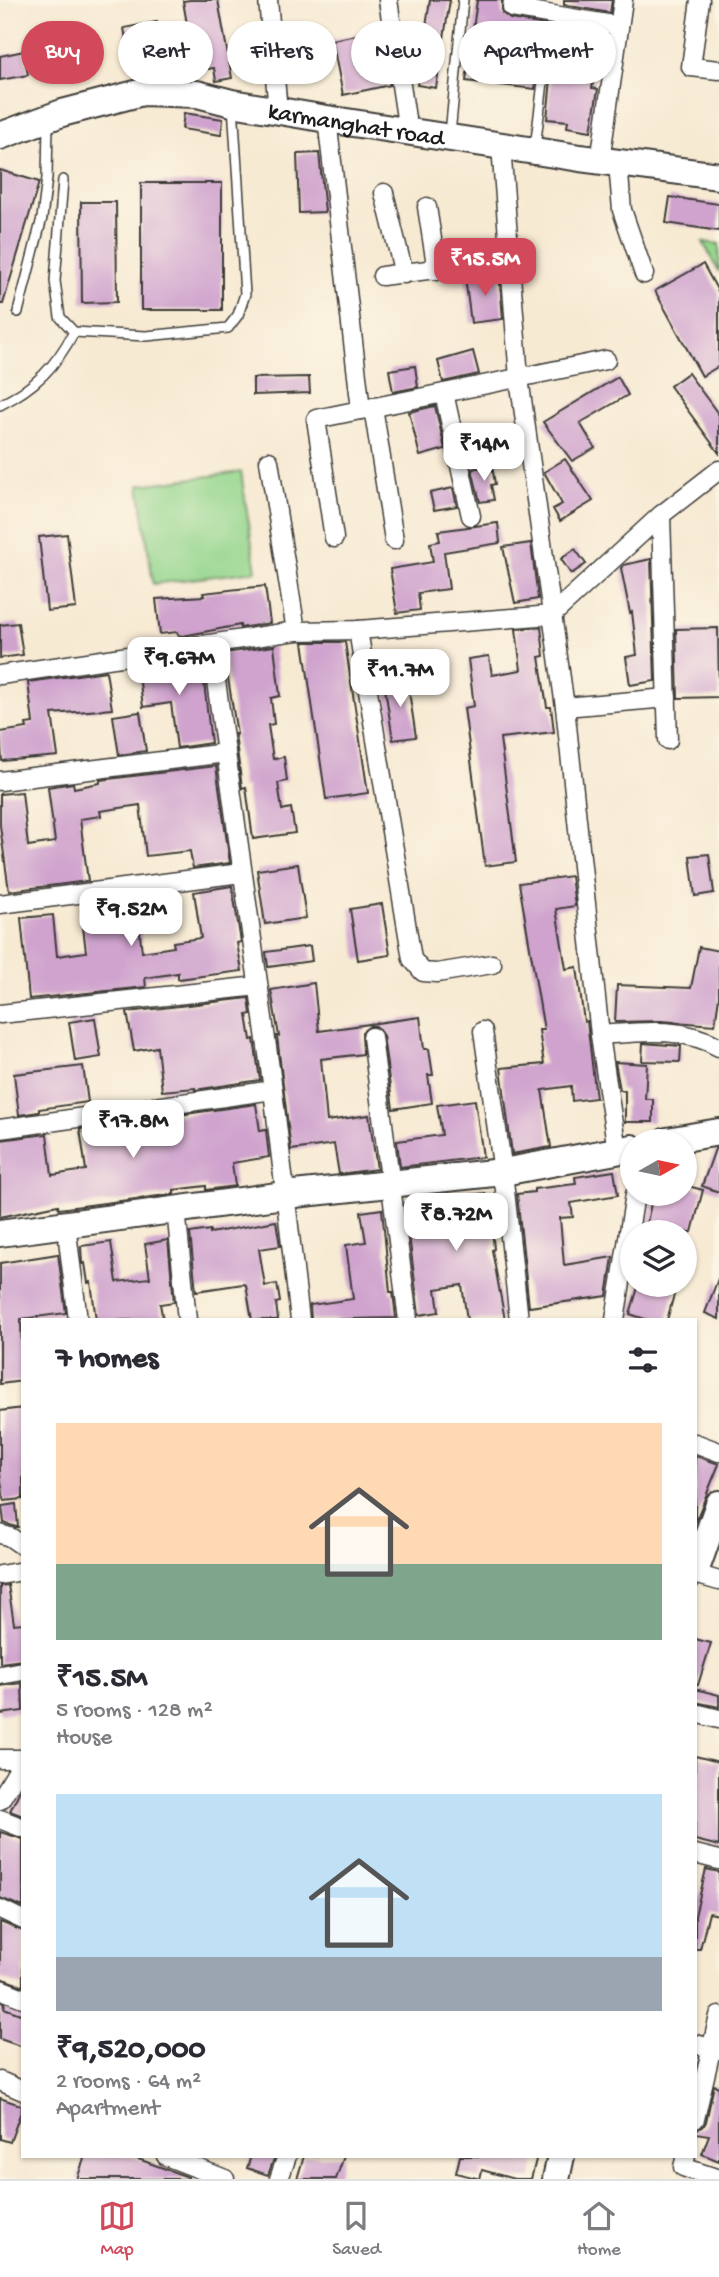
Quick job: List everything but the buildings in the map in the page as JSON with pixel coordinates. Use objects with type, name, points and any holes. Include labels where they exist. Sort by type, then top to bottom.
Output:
[{"type":"main road","name":"karmanghat road","points":[[0,136],[88,105],[143,92],[197,94],[232,103],[327,119],[719,176]]},
{"type":"main road","points":[[697,1136],[719,1132]]},
{"type":"main road","points":[[0,1233],[285,1195],[503,1172],[620,1151]]},
{"type":"main road","points":[[697,1567],[719,1504]]},
{"type":"main road","points":[[556,2179],[561,2158]]},
{"type":"street","points":[[268,0],[278,111]]},
{"type":"street","points":[[388,0],[408,131]]},
{"type":"street","points":[[513,0],[512,8],[619,26]]},
{"type":"street","points":[[622,0],[609,162],[644,274]]},
{"type":"street","points":[[701,0],[691,67],[719,70]]},
{"type":"street","points":[[327,119],[367,408],[394,540]]},
{"type":"street","points":[[501,146],[519,378],[565,707],[600,1035],[620,1131]]},
{"type":"street","points":[[384,193],[404,274]]},
{"type":"street","points":[[427,207],[437,271]]},
{"type":"street","points":[[382,276],[437,271],[511,259]]},
{"type":"street","points":[[334,538],[316,419],[606,360]]},
{"type":"street","points":[[444,393],[471,516]]},
{"type":"street","points":[[269,461],[296,631]]},
{"type":"street","points":[[0,676],[296,631],[358,630],[552,615],[662,515],[719,470]]},
{"type":"street","points":[[662,515],[668,740]]},
{"type":"street","points":[[358,630],[412,959],[423,972],[437,973],[492,964]]},
{"type":"street","points":[[211,645],[273,1090],[300,1318]]},
{"type":"street","points":[[565,707],[667,698]]},
{"type":"street","points":[[0,781],[226,753]]},
{"type":"street","points":[[0,904],[241,873]]},
{"type":"street","points":[[0,1014],[258,986]]},
{"type":"street","points":[[483,1031],[503,1172],[519,1318]]},
{"type":"street","points":[[600,1035],[680,1031],[718,1043]]},
{"type":"street","points":[[372,1037],[408,1318]]},
{"type":"street","points":[[0,1129],[273,1090]]},
{"type":"street","points":[[615,1318],[633,1206]]},
{"type":"street","points":[[176,1209],[187,1318]]},
{"type":"street","points":[[66,1224],[78,1318]]},
{"type":"street","points":[[697,1444],[719,1452]]},
{"type":"street","points":[[0,1534],[21,1544]]},
{"type":"street","points":[[0,1574],[21,1571]]},
{"type":"street","points":[[697,1574],[719,1581]]},
{"type":"street","points":[[0,1675],[21,1671]]},
{"type":"street","points":[[697,1714],[719,1719]]},
{"type":"street","points":[[0,1759],[21,1760]]},
{"type":"street","points":[[0,1800],[21,1763]]},
{"type":"street","points":[[0,1819],[21,1827]]},
{"type":"street","points":[[697,1854],[719,1860]]},
{"type":"street","points":[[0,1909],[21,1919]]},
{"type":"street","points":[[0,1989],[21,1997]]},
{"type":"street","points":[[697,2109],[709,2048],[719,2016]]},
{"type":"street","points":[[0,2081],[21,2090]]},
{"type":"street","points":[[279,2179],[286,2158]]},
{"type":"street","points":[[685,2158],[683,2167],[719,2179]]},
{"type":"street","points":[[177,2164],[225,2179]]},
{"type":"lane","points":[[449,138],[463,0]]},
{"type":"lane","points":[[534,151],[543,84]]},
{"type":"lane","points":[[63,180],[55,281],[60,317],[74,332],[146,336],[228,328],[238,315],[245,294],[232,103]]},
{"type":"lane","points":[[18,312],[42,218],[47,178],[48,118]]},
{"type":"lane","points":[[0,405],[35,384],[59,359],[74,332]]},
{"type":"green space","points":[[703,242],[719,244],[719,272]]},
{"type":"green space","points":[[241,472],[256,571],[153,584],[139,485]]}]
